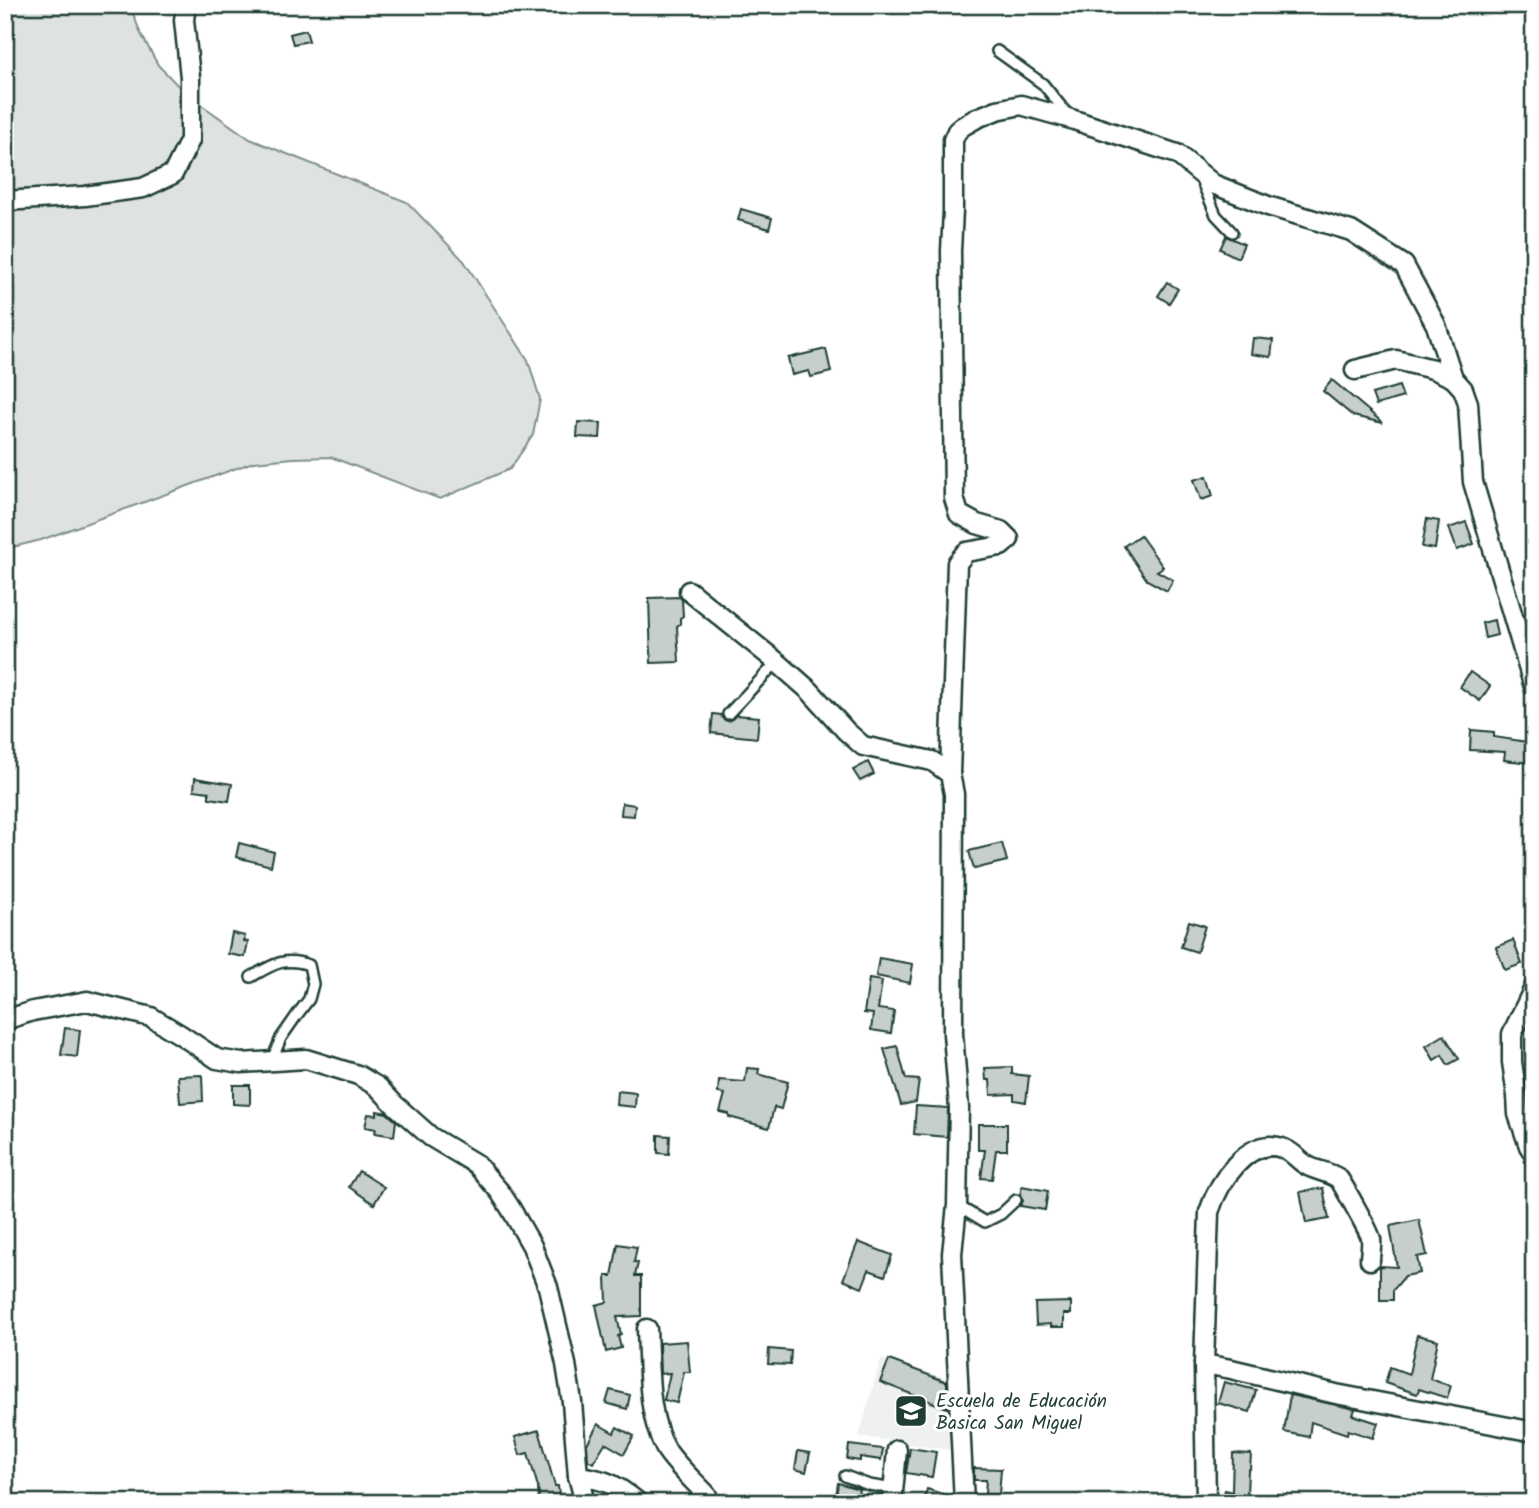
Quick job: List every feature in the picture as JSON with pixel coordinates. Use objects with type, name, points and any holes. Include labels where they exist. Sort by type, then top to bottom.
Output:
[{"type":"street","points":[[5,201],[143,188],[173,174],[190,140],[190,77],[184,20],[186,5]]},
{"type":"street","points":[[964,1503],[952,1254],[957,1205],[959,1108],[953,1034],[954,793],[950,774],[957,563],[966,552],[1001,546],[1009,539],[1001,531],[977,524],[960,514],[954,498],[951,251],[953,140],[957,131],[977,118],[1021,105],[1177,154],[1213,184],[1234,194],[1351,231],[1404,265],[1436,325],[1453,378]]},
{"type":"street","points":[[1355,370],[1396,360],[1433,369],[1453,378],[1463,389],[1468,403],[1473,482],[1534,687]]},
{"type":"street","points":[[689,591],[810,691],[863,746],[932,761],[950,774]]},
{"type":"street","points":[[1534,988],[1512,1034],[1512,1062],[1518,1114],[1534,1154]]},
{"type":"street","points":[[5,1020],[33,1011],[86,1001],[150,1017],[217,1059],[241,1063],[306,1059],[358,1075],[378,1087],[431,1137],[476,1164],[512,1209],[533,1246],[548,1287],[566,1364],[578,1476],[584,1503]]},
{"type":"street","points":[[1206,1503],[1204,1364],[1209,1212],[1224,1179],[1247,1154],[1262,1147],[1283,1148],[1293,1153],[1307,1166],[1339,1179],[1371,1237],[1370,1260]]},
{"type":"street","points":[[647,1329],[653,1413],[658,1433],[675,1461],[707,1495],[708,1503]]},
{"type":"street","points":[[1204,1364],[1336,1394],[1534,1432]]},
{"type":"street","points":[[893,1496],[897,1450]]},
{"type":"street","points":[[578,1476],[600,1479],[619,1488],[639,1503]]},
{"type":"lane","points":[[997,51],[1043,84],[1071,119]]},
{"type":"lane","points":[[1199,173],[1216,215],[1232,232]]},
{"type":"lane","points":[[728,714],[777,662]]},
{"type":"lane","points":[[251,977],[274,964],[295,960],[309,965],[313,984],[309,999],[286,1030],[272,1060]]},
{"type":"lane","points":[[957,1205],[985,1222],[1001,1214],[1016,1199]]},
{"type":"lane","points":[[845,1476],[893,1496]]},
{"type":"shaded area","points":[[5,5],[130,5],[140,32],[158,65],[186,94],[250,139],[407,202],[464,261],[528,360],[540,399],[533,435],[510,469],[440,499],[331,457],[253,462],[41,540],[5,549]]},
{"type":"shaded area","name":"Escuela de Educación Basica San Miguel","points":[[881,1359],[953,1380],[956,1451],[859,1436]]},
{"type":"building","points":[[306,30],[309,41],[293,44],[290,34]]},
{"type":"building","points":[[741,209],[772,218],[769,229],[738,220]]},
{"type":"building","points":[[1226,236],[1244,244],[1238,258],[1220,249]]},
{"type":"building","points":[[1167,282],[1178,289],[1169,303],[1158,296]]},
{"type":"building","points":[[1253,338],[1273,340],[1271,357],[1251,354]]},
{"type":"building","points":[[826,349],[831,372],[811,377],[809,371],[792,375],[788,358]]},
{"type":"building","points":[[1332,380],[1383,423],[1353,416],[1323,391]]},
{"type":"building","points":[[1399,386],[1403,397],[1376,405],[1372,394]]},
{"type":"building","points":[[578,422],[601,423],[600,438],[577,437]]},
{"type":"building","points":[[1207,476],[1213,496],[1201,500],[1194,480]]},
{"type":"building","points":[[1427,519],[1439,521],[1435,549],[1422,547]]},
{"type":"building","points":[[1466,522],[1474,544],[1457,550],[1449,528]]},
{"type":"building","points":[[1140,535],[1163,567],[1157,571],[1173,580],[1167,591],[1147,580],[1124,546]]},
{"type":"building","points":[[680,597],[683,616],[677,626],[679,662],[651,663],[649,598]]},
{"type":"building","points":[[1494,620],[1497,635],[1485,638],[1482,623]]},
{"type":"building","points":[[1470,672],[1490,686],[1480,701],[1460,687]]},
{"type":"building","points":[[713,714],[721,715],[727,721],[736,715],[759,717],[757,738],[711,733]]},
{"type":"building","points":[[1471,730],[1494,732],[1494,737],[1534,743],[1531,763],[1504,760],[1505,752],[1470,750]]},
{"type":"building","points":[[868,762],[874,774],[860,781],[853,770]]},
{"type":"building","points":[[195,778],[232,784],[229,801],[209,798],[209,792],[194,790]]},
{"type":"building","points":[[622,803],[635,805],[634,816],[621,815]]},
{"type":"building","points":[[239,843],[274,852],[271,866],[236,857]]},
{"type":"building","points":[[1002,843],[1007,861],[974,869],[969,851]]},
{"type":"building","points":[[1189,921],[1205,926],[1197,952],[1181,947]]},
{"type":"building","points":[[232,933],[245,936],[244,941],[248,942],[245,957],[228,954]]},
{"type":"building","points":[[1513,940],[1522,964],[1505,970],[1496,947]]},
{"type":"building","points":[[879,958],[913,964],[910,983],[876,976]]},
{"type":"building","points":[[869,979],[882,981],[878,1009],[894,1011],[891,1033],[871,1030],[873,1014],[864,1013]]},
{"type":"building","points":[[65,1028],[80,1030],[77,1057],[61,1055]]},
{"type":"building","points":[[1444,1035],[1459,1059],[1448,1065],[1442,1055],[1434,1060],[1426,1046]]},
{"type":"building","points":[[897,1046],[906,1079],[919,1080],[916,1102],[901,1105],[884,1049]]},
{"type":"building","points":[[1534,1062],[1534,1092],[1526,1082],[1524,1069]]},
{"type":"building","points":[[1012,1067],[1012,1074],[1029,1076],[1026,1102],[1014,1100],[1014,1094],[991,1095],[990,1080],[986,1080],[985,1068]]},
{"type":"building","points":[[747,1068],[759,1069],[758,1074],[788,1082],[781,1109],[774,1107],[769,1128],[720,1112],[725,1094],[718,1093],[719,1080],[745,1082]]},
{"type":"building","points":[[202,1075],[203,1101],[180,1103],[178,1076]]},
{"type":"building","points":[[233,1085],[250,1085],[250,1105],[233,1104]]},
{"type":"building","points":[[617,1091],[636,1093],[635,1107],[616,1105]]},
{"type":"building","points":[[916,1106],[948,1108],[947,1137],[914,1134]]},
{"type":"building","points":[[377,1111],[387,1113],[396,1121],[394,1136],[375,1133],[376,1129],[365,1127],[368,1114],[377,1115]]},
{"type":"building","points":[[978,1124],[1007,1124],[1007,1150],[996,1150],[992,1179],[981,1178],[985,1150],[978,1150]]},
{"type":"building","points":[[658,1135],[670,1136],[669,1154],[658,1153]]},
{"type":"building","points":[[359,1171],[384,1187],[374,1204],[349,1187]]},
{"type":"building","points":[[1022,1186],[1048,1191],[1045,1210],[1020,1206],[1023,1201],[1020,1195]]},
{"type":"building","points":[[1323,1188],[1329,1219],[1306,1223],[1300,1192]]},
{"type":"building","points":[[1419,1220],[1427,1255],[1417,1257],[1420,1273],[1405,1276],[1393,1290],[1393,1300],[1380,1300],[1380,1266],[1397,1267],[1390,1226]]},
{"type":"building","points":[[858,1242],[892,1255],[885,1276],[869,1270],[862,1288],[843,1280]]},
{"type":"building","points":[[618,1244],[637,1247],[634,1262],[638,1263],[635,1276],[641,1276],[641,1316],[617,1317],[621,1348],[606,1352],[596,1305],[607,1302],[606,1276],[612,1276]]},
{"type":"building","points":[[1071,1302],[1071,1314],[1064,1314],[1064,1327],[1036,1325],[1035,1303]]},
{"type":"building","points":[[1417,1335],[1438,1340],[1430,1379],[1451,1386],[1447,1398],[1419,1389],[1417,1394],[1385,1383],[1390,1367],[1409,1374]]},
{"type":"building","points":[[687,1341],[690,1372],[684,1372],[677,1403],[664,1400],[670,1373],[660,1374],[659,1343]]},
{"type":"building","points":[[769,1349],[791,1351],[790,1365],[768,1364]]},
{"type":"building","points":[[889,1360],[947,1382],[947,1408],[880,1382]]},
{"type":"building","points":[[1224,1382],[1256,1390],[1250,1412],[1218,1403]]},
{"type":"building","points":[[610,1390],[630,1395],[627,1409],[606,1403]]},
{"type":"building","points":[[1290,1395],[1355,1409],[1353,1415],[1378,1423],[1373,1438],[1348,1430],[1347,1434],[1311,1422],[1309,1437],[1284,1432]]},
{"type":"building","points":[[598,1424],[614,1433],[617,1427],[634,1436],[624,1454],[605,1443],[593,1463],[588,1460],[587,1444]]},
{"type":"building","points":[[539,1430],[555,1486],[558,1486],[560,1503],[539,1503],[538,1487],[528,1453],[520,1455],[515,1437]]},
{"type":"building","points":[[849,1445],[883,1449],[881,1460],[860,1457],[860,1461],[847,1459]]},
{"type":"building","points":[[910,1448],[936,1452],[932,1477],[906,1473]]},
{"type":"building","points":[[798,1451],[810,1453],[806,1472],[795,1469]]},
{"type":"building","points":[[1233,1453],[1251,1454],[1247,1496],[1257,1499],[1257,1503],[1222,1503],[1225,1490],[1232,1492]]},
{"type":"building","points":[[974,1468],[1001,1469],[999,1495],[985,1494],[986,1480],[974,1480]]},
{"type":"building","points":[[838,1483],[859,1489],[857,1503],[835,1503]]},
{"type":"building","points":[[927,1489],[952,1497],[953,1503],[923,1503]]},
{"type":"place","name":"Escuela de Educación Basica San Miguel","points":[[911,1411]]}]
